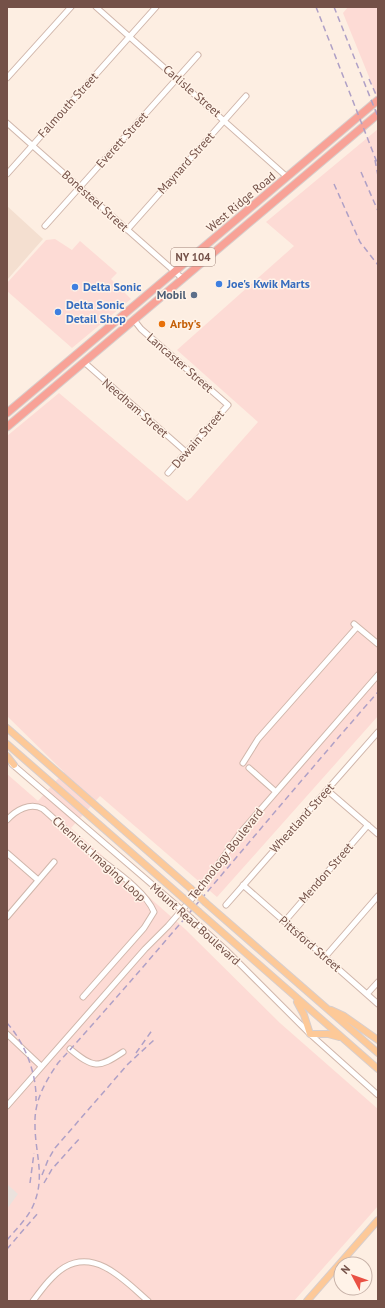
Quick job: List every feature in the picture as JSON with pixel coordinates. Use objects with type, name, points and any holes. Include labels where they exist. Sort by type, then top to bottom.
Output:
[{"type":"highway","name":"West Ridge Road","points":[[7,413],[378,100]]},
{"type":"highway","name":"West Ridge Road","points":[[7,427],[378,114]]},
{"type":"main road","name":"Mount Read Boulevard","points":[[7,728],[378,1053]]},
{"type":"main road","name":"Mount Read Boulevard","points":[[7,744],[378,1069]]},
{"type":"main road","points":[[7,756],[14,765]]},
{"type":"main road","points":[[285,989],[299,1006],[310,1034],[328,1034],[340,1037]]},
{"type":"main road","points":[[325,1008],[344,1016],[378,1040]]},
{"type":"main road","points":[[307,1301],[378,1220]]},
{"type":"street","points":[[7,78],[71,7]]},
{"type":"street","name":"Carlisle Street","points":[[96,7],[287,177]]},
{"type":"street","name":"Falmouth Street","points":[[7,174],[156,7]]},
{"type":"street","name":"Everett Street","points":[[45,226],[198,54]]},
{"type":"street","name":"Maynard Street","points":[[127,230],[246,96]]},
{"type":"street","name":"Bonesteel Street","points":[[7,123],[183,279]]},
{"type":"street","name":"Lancaster Street","points":[[134,320],[141,330],[228,405]]},
{"type":"street","name":"Needham Street","points":[[84,362],[186,452]]},
{"type":"street","name":"Dewain Street","points":[[168,473],[228,405]]},
{"type":"street","points":[[243,763],[258,739],[355,626],[378,644]]},
{"type":"street","name":"Technology Boulevard","points":[[7,1106],[41,1066],[203,886],[241,832],[378,675]]},
{"type":"street","name":"Wheatland Street","points":[[226,905],[378,732]]},
{"type":"street","name":"Mount Read Boulevard","points":[[7,759],[192,919],[226,950],[310,1034],[378,1095]]},
{"type":"street","points":[[249,768],[276,792]]},
{"type":"street","points":[[327,790],[378,834]]},
{"type":"street","name":"Chemical Imaging Loop","points":[[7,820],[13,813],[26,807],[38,806],[44,809],[82,844],[121,874],[139,892],[154,912],[144,928],[83,997]]},
{"type":"street","name":"Mendon Street","points":[[284,921],[368,825]]},
{"type":"street","points":[[7,854],[38,880]]},
{"type":"street","points":[[7,917],[54,862]]},
{"type":"street","name":"Pittsford Street","points":[[243,884],[378,1004]]},
{"type":"street","points":[[325,957],[378,896]]},
{"type":"street","points":[[367,994],[378,982]]},
{"type":"street","points":[[7,1034],[41,1066]]},
{"type":"street","points":[[70,1049],[86,1063],[97,1066],[108,1063],[123,1052]]},
{"type":"street","points":[[33,1301],[55,1275],[65,1268],[80,1262],[87,1262],[104,1266],[112,1271],[148,1301]]},
{"type":"shaded area","points":[[348,7],[378,7],[378,99],[343,13]]},
{"type":"shaded area","points":[[378,129],[378,716],[217,897],[100,796],[71,828],[185,929],[280,1023],[378,1109],[378,1206],[294,1301],[7,1301],[7,774],[38,801],[64,772],[7,716],[7,436],[59,393],[187,501],[191,498],[258,422],[177,350],[294,246],[266,222]]},
{"type":"shaded area","points":[[7,206],[43,239],[7,280]]},
{"type":"shaded area","name":"Delta Sonic","points":[[55,239],[72,250],[80,241],[117,273],[111,279],[131,299],[72,348],[7,291],[7,283],[46,240]]},
{"type":"shaded area","points":[[7,1184],[18,1194],[7,1209]]},
{"type":"railway","points":[[316,7],[378,165]]},
{"type":"railway","points":[[334,7],[378,117]]},
{"type":"railway","points":[[369,79],[378,99]]},
{"type":"railway","points":[[375,160],[378,176]]},
{"type":"railway","points":[[361,172],[378,211]]},
{"type":"railway","points":[[334,184],[360,242],[378,265]]},
{"type":"railway","points":[[7,1240],[28,1215],[37,1195],[39,1185],[39,1166],[35,1136],[36,1108],[41,1092],[58,1063],[139,971],[378,692]]},
{"type":"railway","points":[[7,1023],[19,1040],[29,1059],[36,1091],[36,1101]]},
{"type":"railway","points":[[136,1053],[153,1029]]},
{"type":"railway","points":[[42,1175],[55,1148],[128,1064],[154,1040]]},
{"type":"railway","points":[[44,1183],[52,1169],[80,1138]]},
{"type":"railway","points":[[30,1183],[34,1153]]},
{"type":"railway","points":[[7,1249],[38,1213]]},
{"type":"place","name":"Joe's Kwik Marts","points":[[219,284]]},
{"type":"place","name":"Delta Sonic","points":[[75,287]]},
{"type":"place","name":"Mobil","points":[[194,295]]},
{"type":"place","name":"Delta Sonic Detail Shop","points":[[58,312]]},
{"type":"place","name":"Arby's","points":[[162,324]]}]
